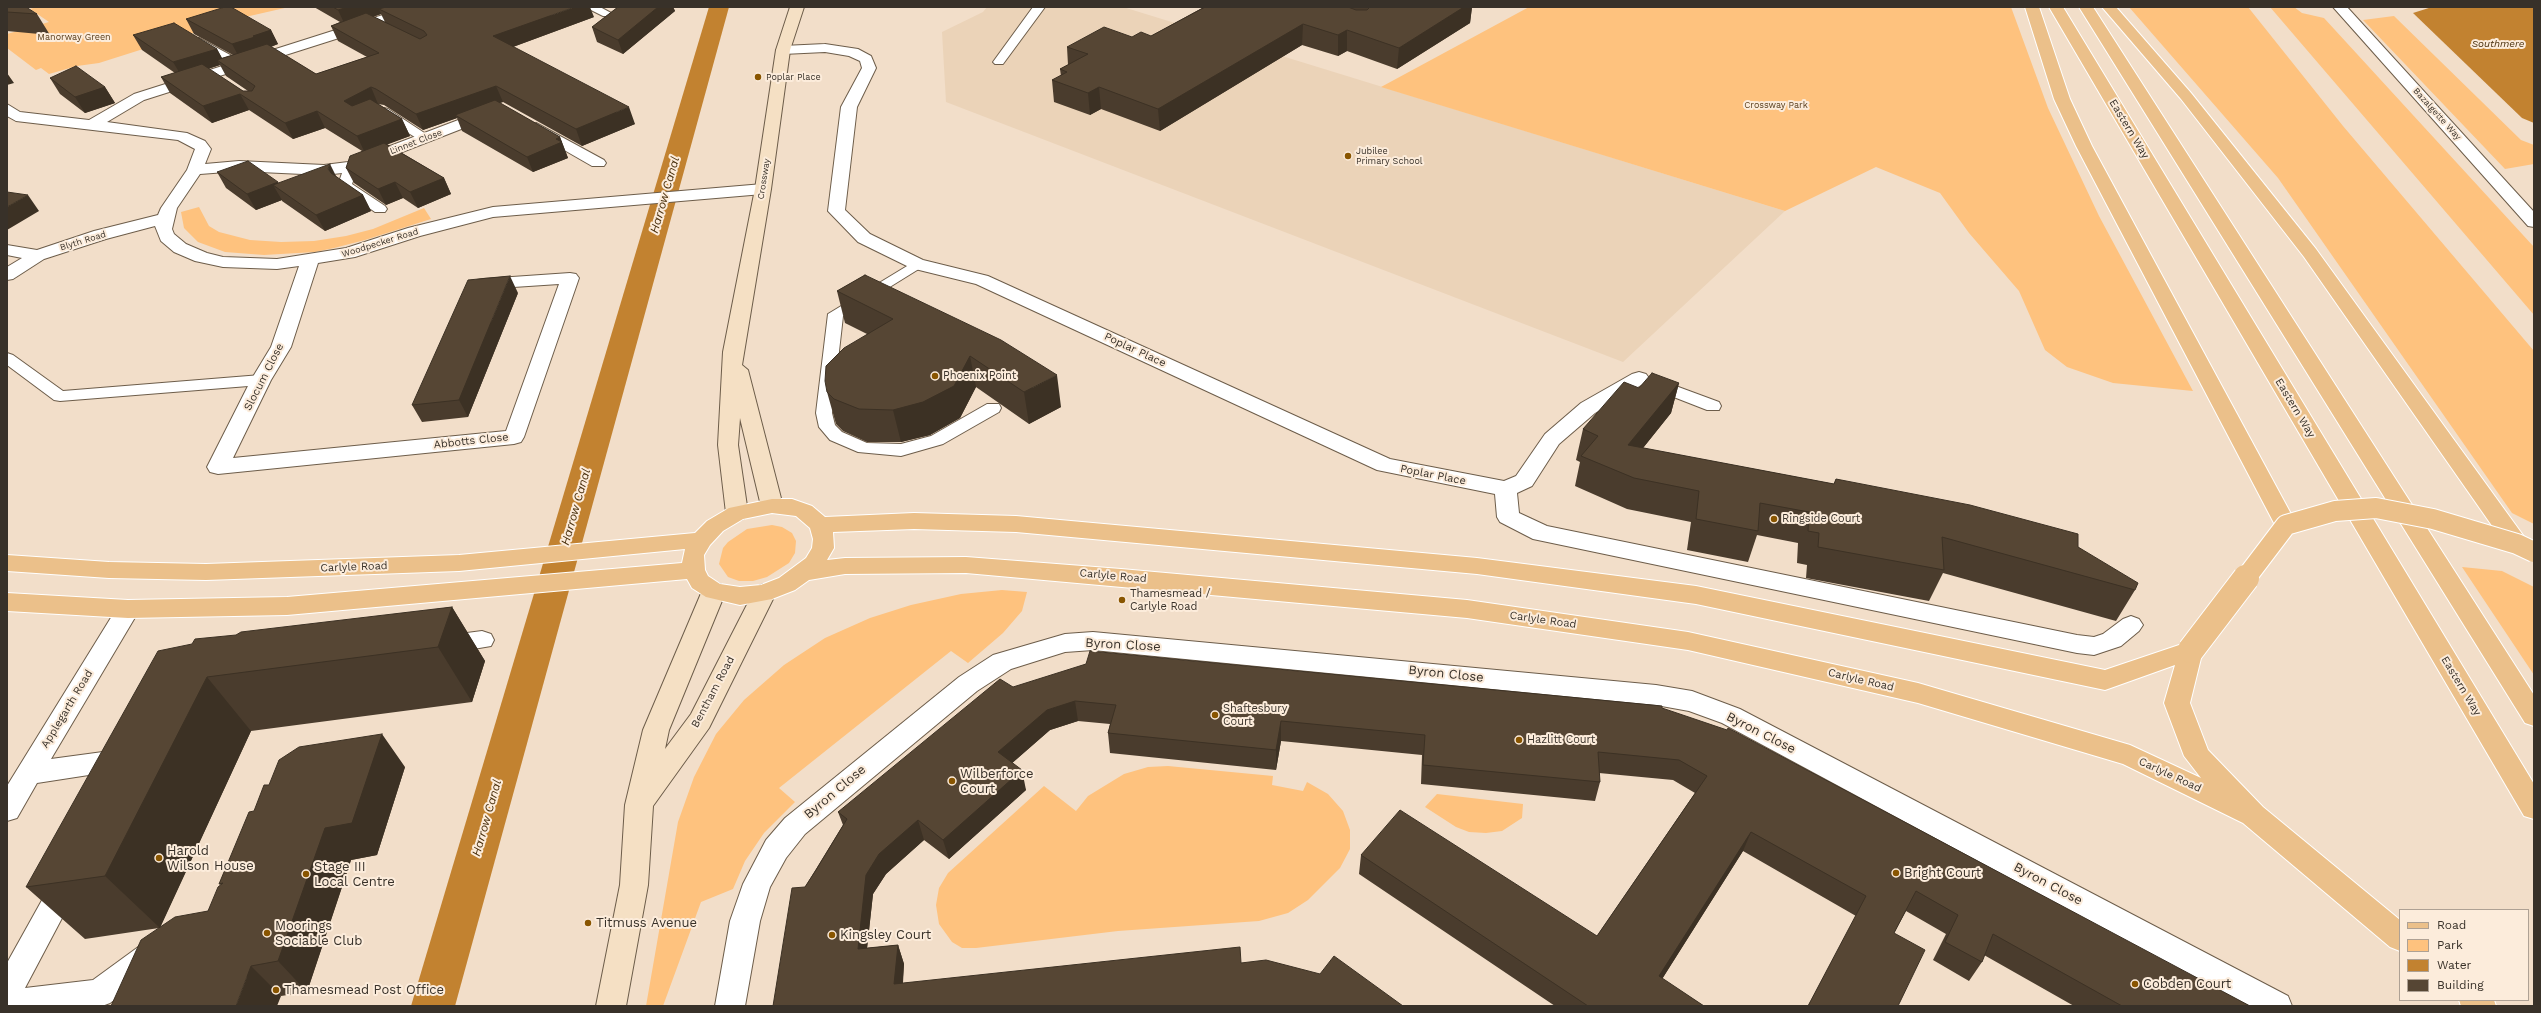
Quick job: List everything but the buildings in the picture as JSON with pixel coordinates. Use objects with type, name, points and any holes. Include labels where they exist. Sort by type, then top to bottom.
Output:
[{"type":"main road","points":[[2032,7],[2062,99],[2084,146],[2286,525]]},
{"type":"main road","name":"Eastern Way","points":[[2056,7],[2534,808]]},
{"type":"main road","points":[[2086,7],[2534,716]]},
{"type":"main road","points":[[2109,7],[2186,96],[2310,253],[2526,548]]},
{"type":"main road","points":[[772,506],[804,511],[820,525],[824,539],[823,548],[814,564],[806,572],[787,584],[764,593],[740,596],[714,591],[700,582],[693,570],[693,554],[701,540],[715,526],[737,513],[772,506]]},
{"type":"main road","points":[[2399,937],[2253,814],[2197,756],[2177,703],[2191,650],[2286,525],[2336,510],[2376,508],[2433,519],[2526,548]]},
{"type":"main road","points":[[820,525],[914,521],[1016,524],[1477,566],[1696,595],[2105,680],[2191,650]]},
{"type":"main road","name":"Carlyle Road","points":[[7,562],[109,570],[206,572],[459,563],[701,540]]},
{"type":"main road","name":"Carlyle Road","points":[[806,572],[845,566],[966,565],[1121,577],[1467,609],[1688,641],[1918,693],[2130,756],[2253,814]]},
{"type":"main road","points":[[7,602],[128,609],[287,606],[693,570]]},
{"type":"street","points":[[93,124],[139,98],[422,7]]},
{"type":"street","name":"Crossway","points":[[737,513],[728,445],[733,352],[763,189],[783,50],[797,7]]},
{"type":"street","name":"Bazalgette Way","points":[[2340,7],[2534,222]]},
{"type":"street","name":"Poplar Place","points":[[783,50],[825,48],[853,52],[866,59],[869,68],[849,108],[836,211],[864,238],[917,264],[982,280],[1385,465],[1506,489]]},
{"type":"street","name":"Linnet Close","points":[[195,170],[239,166],[324,170],[351,167],[502,108]]},
{"type":"street","points":[[7,109],[16,116],[93,124],[181,136],[192,140],[203,149],[195,170],[169,208],[164,220]]},
{"type":"street","points":[[522,120],[598,163]]},
{"type":"street","name":"Woodpecker Road","points":[[164,220],[163,229],[167,237],[180,248],[201,257],[250,265],[310,260],[349,253],[414,232],[493,212],[763,189]]},
{"type":"street","name":"Blyth Road","points":[[7,275],[38,255],[100,235],[164,220]]},
{"type":"street","points":[[7,250],[38,255]]},
{"type":"street","name":"Slocum Close","points":[[218,467],[261,380],[281,347],[310,260]]},
{"type":"street","name":"Abbotts Close","points":[[218,467],[514,437],[570,278],[478,284]]},
{"type":"street","name":"Crossway","points":[[733,352],[772,506]]},
{"type":"street","points":[[1639,378],[1588,408],[1552,439],[1524,481],[1506,489],[1508,517],[1541,533],[2077,644],[2094,646],[2106,642],[2131,625]]},
{"type":"street","points":[[611,1006],[634,885],[639,805],[656,730],[714,591]]},
{"type":"street","name":"Bentham Road","points":[[639,805],[700,721],[764,593]]},
{"type":"street","name":"Applegarth Road","points":[[7,810],[128,609]]},
{"type":"street","points":[[419,648],[482,640]]},
{"type":"street","name":"Byron Close","points":[[730,1006],[745,921],[757,884],[776,849],[794,826],[968,684],[1002,662],[1030,652],[1065,643],[1093,642],[1213,651],[1640,693],[1692,702],[1731,716],[2277,1006]]},
{"type":"street","points":[[29,773],[139,752],[120,786]]},
{"type":"street","points":[[7,992],[79,862]]},
{"type":"street","points":[[7,1005],[98,993],[164,946]]},
{"type":"lane","points":[[382,7],[398,15]]},
{"type":"lane","points":[[591,7],[607,14]]},
{"type":"lane","points":[[999,62],[1039,7]]},
{"type":"lane","points":[[373,23],[386,30]]},
{"type":"lane","points":[[189,36],[239,65]]},
{"type":"lane","points":[[212,74],[225,82]]},
{"type":"lane","points":[[372,112],[379,109],[426,138]]},
{"type":"lane","points":[[351,167],[345,185],[380,209]]},
{"type":"lane","points":[[917,264],[836,314],[824,413],[827,427],[836,436],[864,448],[901,450],[937,440],[993,408]]},
{"type":"lane","points":[[7,358],[60,396],[261,380]]},
{"type":"lane","points":[[1639,378],[1713,406]]},
{"type":"shaded area","name":"Jubilee Primary School","points":[[987,7],[1123,7],[1785,211],[1623,362],[946,102],[942,32],[983,12]]},
{"type":"green space","name":"Manorway Green","points":[[36,7],[289,7],[241,18],[99,63],[77,66],[49,74],[41,68],[36,70],[7,48],[7,34],[49,22],[30,9]]},
{"type":"green space","name":"Crossway Park","points":[[1529,7],[2011,7],[2048,108],[2099,216],[2193,391],[2113,383],[2067,367],[2045,350],[2019,291],[1969,233],[1940,193],[1876,167],[1785,211],[1381,87]]},
{"type":"green space","points":[[2129,7],[2248,7],[2343,126],[2534,351],[2534,524],[2512,513],[2278,178]]},
{"type":"green space","points":[[2270,7],[2294,7],[2302,13],[2324,18],[2534,247],[2534,315]]},
{"type":"green space","points":[[2394,16],[2521,140],[2534,145],[2534,164],[2505,169],[2363,20]]},
{"type":"green space","points":[[199,207],[209,226],[219,232],[250,240],[281,242],[314,241],[346,236],[373,229],[424,208],[431,219],[365,240],[334,248],[315,252],[264,255],[225,252],[198,242],[184,228],[181,212]]},
{"type":"green space","points":[[772,525],[782,527],[792,533],[796,541],[795,553],[789,563],[767,577],[753,581],[739,581],[728,577],[719,564],[723,548],[728,542],[747,529]]},
{"type":"green space","points":[[2462,567],[2502,571],[2534,587],[2534,675]]},
{"type":"green space","points":[[1002,590],[1027,592],[1022,611],[1003,633],[968,663],[951,651],[779,788],[795,802],[764,833],[745,861],[733,889],[701,902],[663,1006],[646,1006],[678,822],[694,777],[716,734],[744,700],[784,665],[825,638],[870,618],[911,605],[961,594]]},
{"type":"green space","points":[[1168,766],[1273,776],[1272,785],[1303,791],[1307,782],[1328,794],[1343,811],[1350,830],[1350,849],[1340,868],[1308,900],[1288,913],[1259,921],[1118,931],[976,948],[962,948],[952,942],[939,924],[936,905],[939,888],[948,873],[1044,786],[1076,811],[1088,796],[1124,774],[1148,767]]},
{"type":"green space","points":[[1437,794],[1523,804],[1522,818],[1502,831],[1486,833],[1469,832],[1456,827],[1425,807]]},
{"type":"water","name":"Southmere","points":[[2432,7],[2534,7],[2534,123],[2522,118],[2413,13]]},
{"type":"waterway","name":"Harrow Canal","points":[[433,1006],[719,7]]},
{"type":"place","name":"Poplar Place","points":[[758,77]]},
{"type":"place","name":"Jubilee Primary School","points":[[1348,156]]},
{"type":"place","name":"Phoenix Point","points":[[935,376]]},
{"type":"place","name":"Ringside Court","points":[[1774,519]]},
{"type":"place","name":"Thamesmead / Carlyle Road","points":[[1122,600]]},
{"type":"place","name":"Shaftesbury Court","points":[[1215,715]]},
{"type":"place","name":"Hazlitt Court","points":[[1519,740]]},
{"type":"place","name":"Wilberforce Court","points":[[952,781]]},
{"type":"place","name":"Harold Wilson House","points":[[159,858]]},
{"type":"place","name":"Bright Court","points":[[1896,873]]},
{"type":"place","name":"Stage III Local Centre","points":[[306,874]]},
{"type":"place","name":"Titmuss Avenue","points":[[588,923]]},
{"type":"place","name":"Moorings Sociable Club","points":[[267,933]]},
{"type":"place","name":"Kingsley Court","points":[[832,935]]},
{"type":"place","name":"Cobden Court","points":[[2135,984]]},
{"type":"place","name":"Thamesmead Post Office","points":[[276,990]]}]
